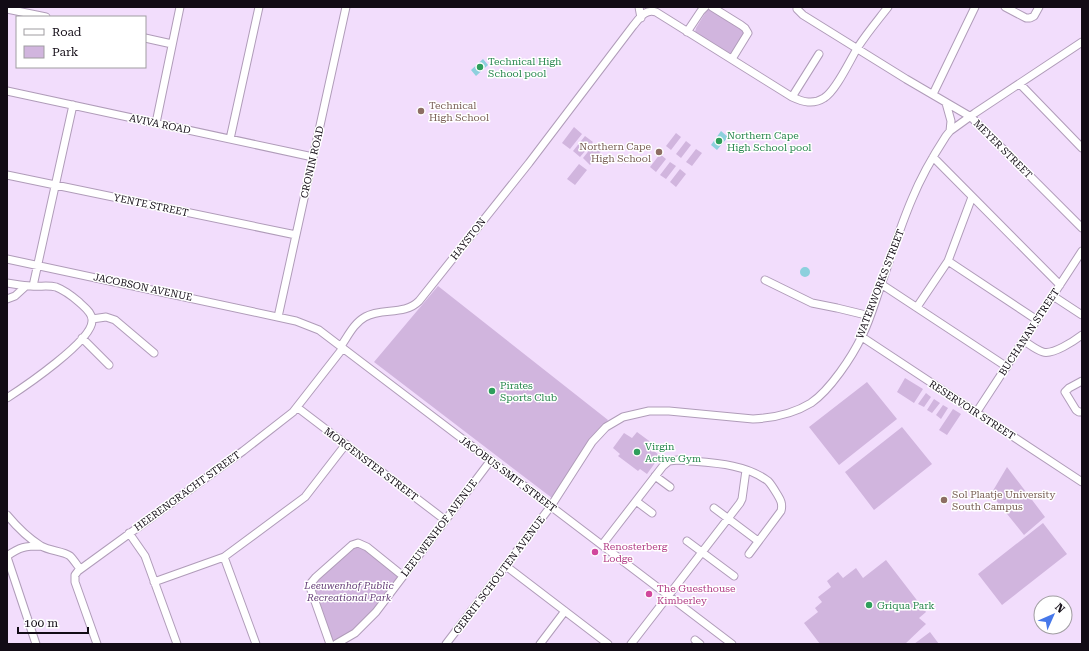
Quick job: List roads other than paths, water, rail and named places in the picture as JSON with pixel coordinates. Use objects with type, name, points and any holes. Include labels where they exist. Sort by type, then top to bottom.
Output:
[{"type":"street","points":[[156,123],[180,7]]},
{"type":"street","points":[[230,139],[259,7]]},
{"type":"street","name":"CRONIN ROAD","points":[[278,317],[346,7]]},
{"type":"street","points":[[638,7],[641,18],[647,12],[654,11],[792,97],[808,102],[815,102],[825,98],[835,87],[858,48],[888,7]]},
{"type":"street","points":[[687,32],[705,7]]},
{"type":"street","points":[[712,7],[741,25],[748,33],[732,59]]},
{"type":"street","points":[[933,94],[975,7]]},
{"type":"street","points":[[1005,7],[1026,18],[1034,16],[1039,7]]},
{"type":"street","name":"MEYER STREET","points":[[795,8],[803,15],[819,23],[946,103],[971,117],[1082,228]]},
{"type":"street","points":[[7,9],[41,16]]},
{"type":"street","name":"HAYSTON","points":[[342,347],[354,327],[364,318],[375,314],[402,310],[413,306],[419,301],[529,163],[575,101],[641,18]]},
{"type":"street","points":[[146,38],[172,44]]},
{"type":"street","name":"WATERWORKS STREET","points":[[551,506],[592,442],[603,430],[617,420],[631,414],[649,410],[658,410],[768,419],[784,416],[812,402],[829,387],[862,337],[911,200],[922,175],[950,131],[1082,42]]},
{"type":"street","points":[[792,97],[819,54]]},
{"type":"street","points":[[1020,84],[1080,143]]},
{"type":"street","name":"AVIVA ROAD","points":[[7,91],[313,157]]},
{"type":"street","points":[[946,103],[951,121],[950,131]]},
{"type":"street","points":[[7,299],[15,296],[29,286],[37,265],[73,105]]},
{"type":"street","points":[[933,156],[1060,285]]},
{"type":"street","name":"YENTE STREET","points":[[7,175],[296,236]]},
{"type":"street","points":[[917,307],[948,262],[972,197]]},
{"type":"street","name":"BUCHANAN STREET","points":[[976,413],[1082,251]]},
{"type":"street","name":"JACOBSON AVENUE","points":[[7,259],[278,317]]},
{"type":"street","points":[[948,262],[1037,320]]},
{"type":"street","points":[[765,280],[812,303],[870,316]]},
{"type":"street","points":[[7,283],[29,286],[52,286],[63,290],[86,309],[91,314],[92,319],[90,328],[61,360],[7,398]]},
{"type":"street","points":[[881,284],[1007,367]]},
{"type":"street","points":[[1053,296],[1082,315]]},
{"type":"street","points":[[92,319],[106,316],[115,320],[154,353]]},
{"type":"street","name":"JACOBUS SMIT STREET","points":[[278,317],[310,325],[319,330],[732,644]]},
{"type":"street","points":[[1024,341],[1042,352],[1046,352],[1061,347],[1082,335]]},
{"type":"street","name":"RESERVOIR STREET","points":[[862,337],[976,413],[1081,479]]},
{"type":"street","points":[[82,338],[109,365]]},
{"type":"street","name":"HEERENGRACHT STREET","points":[[80,569],[243,451],[298,408],[342,347]]},
{"type":"street","points":[[1082,381],[1065,392],[1076,410],[1082,412]]},
{"type":"street","name":"MORGENSTER STREET","points":[[298,408],[445,520]]},
{"type":"street","points":[[154,582],[224,557],[306,497],[346,444]]},
{"type":"street","name":"LEEUWENHOF AVENUE","points":[[336,644],[349,637],[364,625],[491,460]]},
{"type":"street","points":[[602,545],[663,466],[669,461],[673,460],[739,467],[767,481],[773,487],[782,504],[781,510],[749,554]]},
{"type":"street","points":[[631,644],[742,499],[746,470]]},
{"type":"street","points":[[655,476],[670,488]]},
{"type":"street","points":[[636,501],[652,513]]},
{"type":"street","name":"GERRIT SCHOUTEN AVENUE","points":[[446,644],[551,506]]},
{"type":"street","points":[[714,508],[758,541]]},
{"type":"street","points":[[7,515],[16,527]]},
{"type":"street","points":[[7,522],[41,546],[69,555],[80,569],[75,575],[75,582],[97,644]]},
{"type":"street","points":[[129,533],[145,556],[177,644]]},
{"type":"street","points":[[687,541],[734,576]]},
{"type":"street","points":[[330,644],[311,590],[311,583],[318,574],[352,545],[358,543],[367,547],[403,576]]},
{"type":"street","points":[[36,644],[7,556],[21,547],[41,546]]},
{"type":"street","points":[[224,557],[256,644]]},
{"type":"street","points":[[506,566],[608,644]]},
{"type":"street","points":[[540,644],[565,611]]},
{"type":"place","name":"Technical High School pool","points":[[480,67]]},
{"type":"place","name":"Technical High School","points":[[421,111]]},
{"type":"place","name":"Northern Cape High School pool","points":[[719,141]]},
{"type":"place","name":"Northern Cape High School","points":[[659,152]]},
{"type":"place","name":"Pirates Sports Club","points":[[492,391]]},
{"type":"place","name":"Virgin Active Gym","points":[[637,452]]},
{"type":"place","name":"Sol Plaatje University South Campus","points":[[944,500]]},
{"type":"place","name":"Renosterberg Lodge","points":[[595,552]]},
{"type":"place","name":"The Guesthouse Kimberley","points":[[649,594]]},
{"type":"place","name":"Griqua Park","points":[[869,605]]},
{"type":"park label","name":"Leeuwenhof Public Recreational Park","points":[[349,590]]}]
